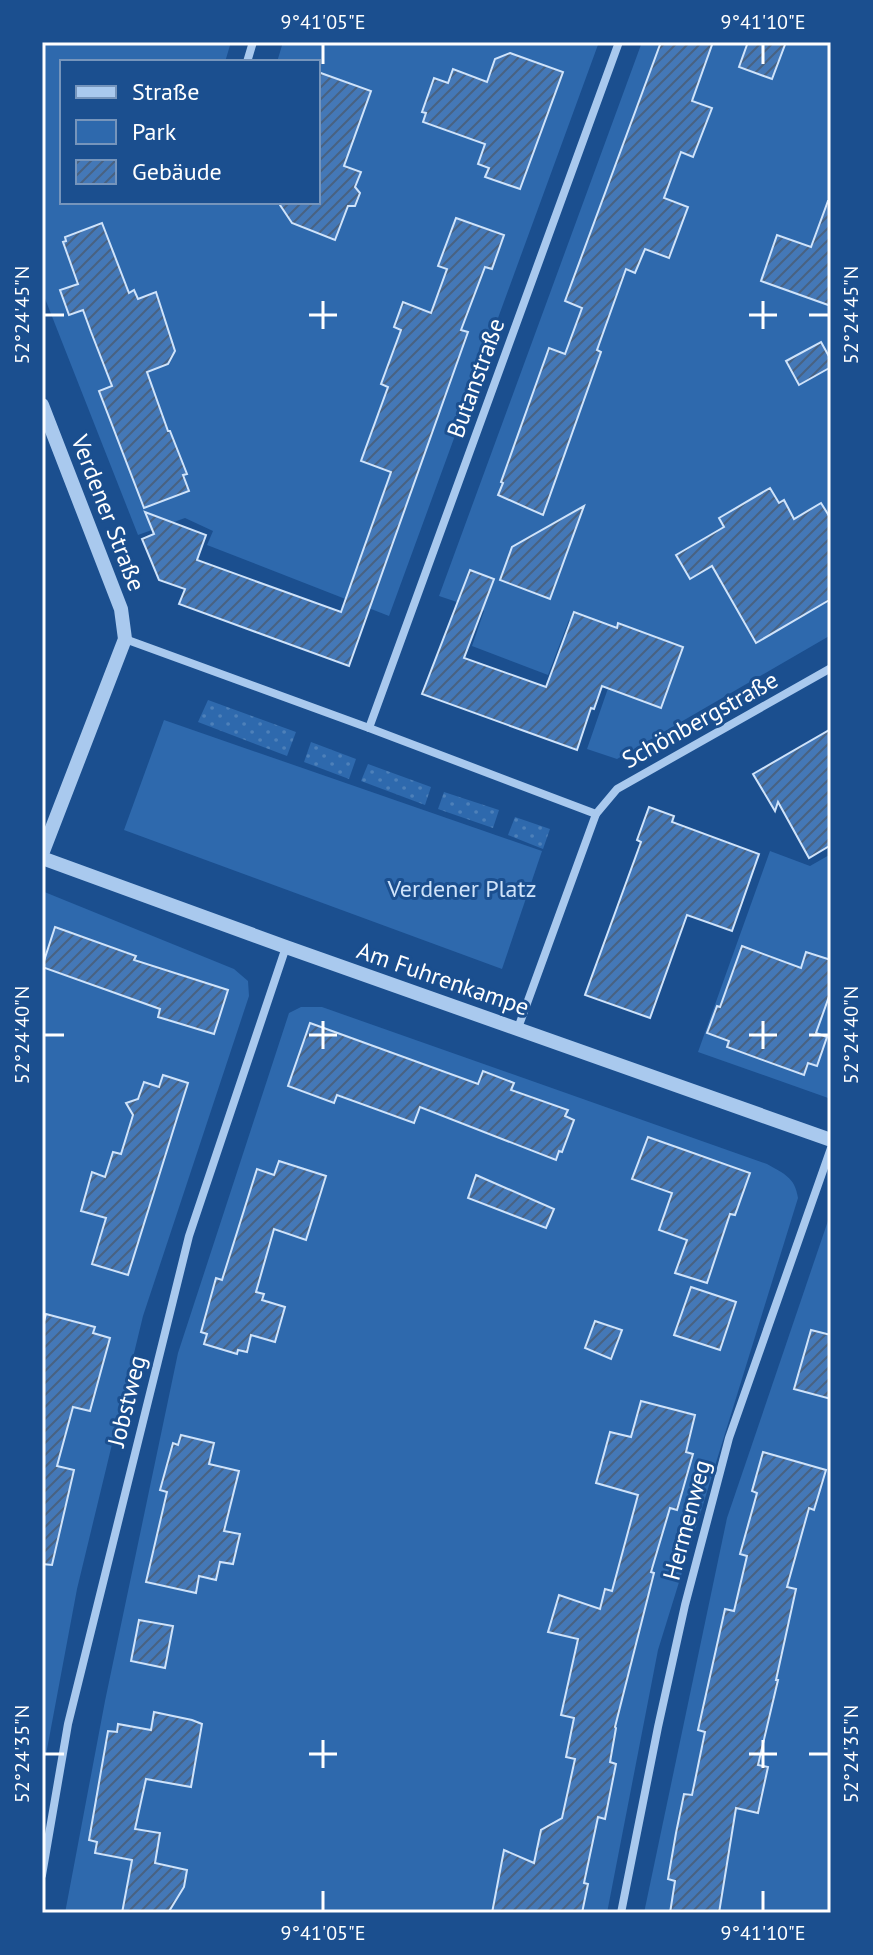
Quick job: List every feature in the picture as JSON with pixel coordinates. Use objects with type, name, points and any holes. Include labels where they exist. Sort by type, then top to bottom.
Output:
[{"type":"street","name":"Butanstraße","points":[[369,728],[619,42]]},
{"type":"street","name":"Verdener Straße","points":[[42,405],[121,609],[125,639]]},
{"type":"street","points":[[42,856],[125,639],[596,814],[518,1028]]},
{"type":"street","name":"Schönbergstraße","points":[[596,814],[617,789],[831,668]]},
{"type":"street","name":"Am Fuhrenkampe","points":[[42,856],[286,947],[831,1140]]},
{"type":"street","name":"Jobstweg","points":[[42,1875],[68,1724],[189,1236],[286,947]]},
{"type":"street","name":"Hermenweg","points":[[621,1913],[685,1605],[729,1438],[831,1148]]},
{"type":"green space","points":[[42,42],[231,42],[226,60],[60,60],[60,204],[320,204],[320,60],[278,60],[283,42],[599,42],[389,616],[207,545],[213,531],[185,518],[138,535],[42,291]]},
{"type":"green space","points":[[642,42],[831,42],[831,635],[617,759],[587,749],[624,642],[569,620],[548,675],[472,646],[484,611],[439,596]]},
{"type":"green space","points":[[208,700],[296,732],[287,756],[198,722]]},
{"type":"green space","name":"Verdener Platz","points":[[164,720],[542,851],[502,969],[124,830]]},
{"type":"green space","points":[[311,742],[356,759],[349,779],[304,762]]},
{"type":"green space","points":[[368,764],[431,787],[425,805],[361,781]]},
{"type":"green space","points":[[444,792],[499,810],[493,828],[438,809]]},
{"type":"green space","points":[[515,817],[550,829],[543,849],[508,835]]},
{"type":"green space","points":[[770,851],[810,866],[831,854],[831,1099],[698,1052]]},
{"type":"green space","points":[[42,891],[234,969],[248,981],[249,996],[143,1316],[77,1589],[42,1776]]},
{"type":"green space","points":[[301,1007],[322,1007],[767,1164],[788,1177],[797,1191],[798,1198],[658,1650],[607,1913],[65,1913],[105,1701],[178,1353],[289,1013]]},
{"type":"green space","points":[[831,1212],[831,1913],[644,1913],[727,1518]]},
{"type":"building","points":[[661,42],[713,42],[692,101],[712,108],[693,157],[681,152],[664,198],[688,207],[669,258],[645,249],[635,273],[626,269],[597,350],[601,352],[543,515],[498,495],[501,482],[549,348],[565,354],[582,308],[565,301]]},
{"type":"building","points":[[748,42],[786,42],[772,79],[739,67]]},
{"type":"building","points":[[510,53],[563,72],[520,189],[485,177],[489,168],[478,164],[485,144],[423,122],[426,113],[422,112],[434,78],[448,83],[453,69],[487,82],[495,59]]},
{"type":"building","points":[[320,73],[371,91],[344,166],[361,172],[355,187],[360,193],[355,206],[348,206],[335,240],[292,223],[279,204],[320,204]]},
{"type":"building","points":[[828,201],[831,201],[831,306],[761,281],[777,235],[811,247]]},
{"type":"building","points":[[456,218],[504,235],[492,269],[485,267],[461,330],[468,332],[349,666],[179,604],[185,589],[159,580],[142,539],[154,534],[145,512],[206,535],[197,560],[341,612],[391,472],[361,461],[388,387],[381,384],[401,330],[394,327],[403,302],[431,313],[447,269],[438,266]]},
{"type":"building","points":[[102,223],[129,293],[134,290],[138,299],[156,292],[175,351],[168,364],[147,372],[187,474],[183,475],[189,491],[144,508],[99,391],[112,386],[83,310],[69,315],[60,290],[78,284],[63,242],[66,241],[65,237]]},
{"type":"building","points":[[821,342],[831,360],[831,367],[799,385],[786,361]]},
{"type":"building","points":[[770,488],[779,503],[784,500],[794,519],[821,503],[831,519],[831,599],[756,643],[712,566],[690,579],[676,555],[724,527],[719,518]]},
{"type":"building","points":[[584,506],[550,599],[500,580],[512,547]]},
{"type":"building","points":[[470,570],[494,579],[464,658],[546,687],[574,612],[617,628],[618,623],[683,647],[661,708],[602,686],[577,750],[422,694]]},
{"type":"building","points":[[831,729],[831,845],[809,858],[778,802],[775,811],[753,774]]},
{"type":"building","points":[[649,807],[674,816],[672,822],[759,854],[732,931],[687,915],[650,1018],[585,995],[641,842],[637,840]]},
{"type":"building","points":[[55,927],[136,956],[134,960],[228,990],[214,1034],[158,1017],[160,1009],[42,967]]},
{"type":"building","points":[[742,946],[801,968],[806,952],[831,960],[831,991],[816,1033],[827,1037],[817,1066],[808,1063],[804,1075],[727,1047],[729,1041],[707,1033]]},
{"type":"building","points":[[310,1023],[478,1084],[483,1071],[514,1083],[511,1090],[568,1110],[565,1116],[574,1120],[562,1152],[559,1151],[556,1160],[420,1107],[414,1123],[337,1095],[334,1103],[288,1086]]},
{"type":"building","points":[[163,1075],[188,1083],[128,1275],[92,1264],[106,1218],[81,1211],[92,1172],[105,1177],[113,1152],[121,1154],[133,1115],[126,1103],[138,1099],[144,1082],[159,1087]]},
{"type":"building","points":[[648,1137],[750,1173],[735,1215],[730,1214],[707,1283],[675,1273],[687,1240],[659,1230],[672,1193],[632,1179]]},
{"type":"building","points":[[279,1161],[326,1176],[306,1240],[274,1229],[256,1292],[264,1294],[262,1300],[285,1307],[275,1342],[251,1335],[247,1352],[238,1350],[237,1354],[204,1344],[207,1334],[201,1332],[216,1278],[222,1280],[257,1169],[274,1175]]},
{"type":"building","points":[[476,1175],[554,1209],[546,1228],[468,1198]]},
{"type":"building","points":[[691,1287],[736,1302],[720,1350],[674,1335]]},
{"type":"building","points":[[46,1314],[95,1327],[93,1333],[110,1338],[90,1411],[73,1407],[57,1466],[74,1470],[52,1565],[42,1564],[42,1328]]},
{"type":"building","points":[[595,1321],[622,1330],[611,1359],[585,1348]]},
{"type":"building","points":[[811,1330],[831,1335],[831,1399],[794,1389]]},
{"type":"building","points":[[641,1401],[695,1415],[686,1452],[693,1454],[677,1510],[670,1508],[651,1572],[654,1573],[615,1727],[610,1762],[616,1764],[605,1819],[598,1817],[584,1883],[588,1884],[582,1913],[492,1913],[504,1850],[534,1863],[541,1830],[562,1818],[575,1759],[566,1757],[574,1718],[561,1715],[578,1639],[548,1632],[559,1595],[600,1609],[605,1589],[612,1591],[638,1495],[596,1483],[610,1432],[631,1437]]},
{"type":"building","points":[[181,1435],[214,1443],[209,1464],[239,1471],[224,1531],[240,1534],[233,1564],[220,1562],[216,1580],[199,1576],[196,1593],[146,1582],[167,1492],[160,1490],[173,1443],[178,1445]]},
{"type":"building","points":[[763,1452],[826,1470],[814,1510],[809,1508],[787,1587],[796,1589],[758,1765],[768,1767],[758,1813],[736,1808],[719,1913],[670,1913],[675,1881],[668,1879],[676,1833],[684,1794],[692,1795],[705,1732],[698,1730],[725,1609],[734,1611],[747,1556],[740,1554],[757,1493],[752,1491]]},
{"type":"building","points":[[139,1620],[173,1626],[165,1668],[131,1661]]},
{"type":"building","points":[[154,1712],[202,1724],[191,1787],[146,1779],[135,1829],[160,1833],[155,1863],[187,1870],[184,1887],[168,1913],[122,1913],[132,1860],[95,1853],[97,1842],[89,1840],[108,1731],[117,1732],[118,1724],[151,1730]]}]
